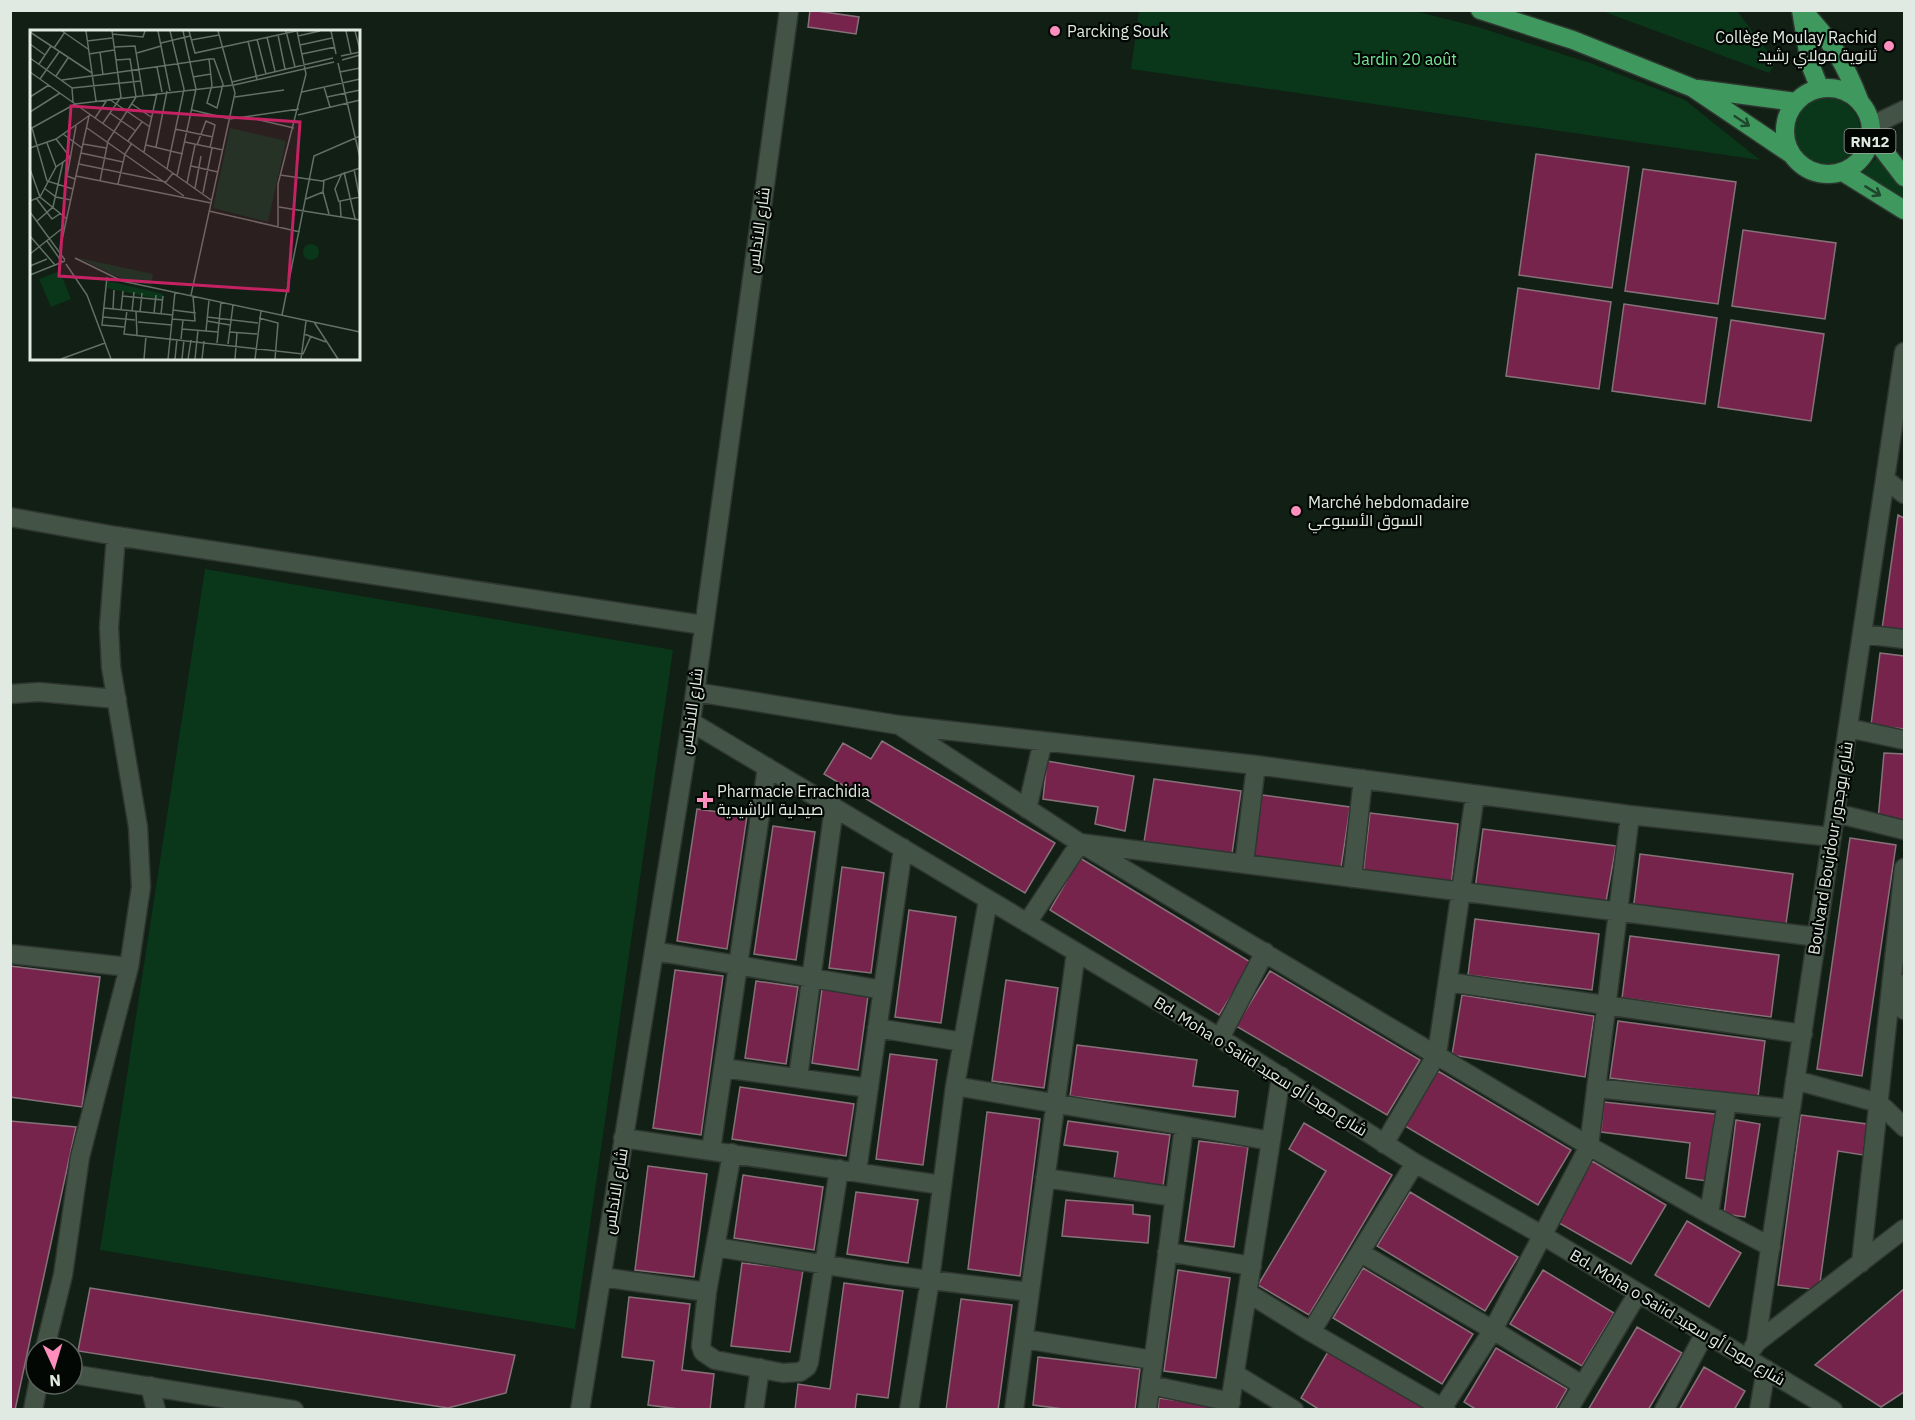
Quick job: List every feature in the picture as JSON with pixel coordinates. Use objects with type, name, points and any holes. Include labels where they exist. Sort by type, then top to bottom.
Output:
[{"type":"main road","points":[[1480,10],[1511,15],[1693,88],[1791,154]]},
{"type":"main road","name":"RN12","points":[[1801,10],[1810,64],[1820,89]]},
{"type":"main road","name":"RN12","points":[[1801,10],[1825,34],[1847,69],[1865,109],[1871,130],[1905,177]]},
{"type":"main road","points":[[1693,88],[1796,102]]},
{"type":"main road","points":[[1791,154],[1784,133],[1785,122],[1789,111],[1807,93],[1831,88],[1842,90],[1860,102]]},
{"type":"main road","name":"RN12","points":[[1791,154],[1801,165],[1814,172],[1829,174],[1843,172],[1863,157],[1871,130]]},
{"type":"main road","name":"RN12","points":[[1843,172],[1905,210]]},
{"type":"street","name":"شارع الاندلس","points":[[581,1409],[691,722],[789,10]]},
{"type":"street","points":[[1871,130],[1903,114]]},
{"type":"street","name":"Boulvard Boujdour شارع بوجدور","points":[[1752,1351],[1796,1080],[1886,479],[1900,405],[1905,352]]},
{"type":"street","points":[[1886,479],[1905,494]]},
{"type":"street","points":[[10,517],[116,536],[703,625]]},
{"type":"street","points":[[48,1336],[63,1275],[80,1157],[129,967],[141,887],[139,839],[111,667],[109,627],[116,536]]},
{"type":"street","points":[[1862,634],[1905,639]]},
{"type":"street","points":[[10,694],[39,692],[117,699]]},
{"type":"street","points":[[695,692],[899,725],[1256,765],[1630,815],[1832,837]]},
{"type":"street","name":"Bd. Moha o Saiid شارع موحا أو سعيد","points":[[691,722],[1220,1038],[1415,1163],[1542,1235],[1705,1333],[1752,1351],[1766,1369],[1833,1410]]},
{"type":"street","points":[[899,725],[1080,843],[1588,1146],[1770,1247]]},
{"type":"street","points":[[1848,728],[1905,740]]},
{"type":"street","points":[[1027,809],[1043,741]]},
{"type":"street","points":[[1244,864],[1256,765]]},
{"type":"street","points":[[711,1150],[767,767]]},
{"type":"street","points":[[1352,878],[1364,779]]},
{"type":"street","points":[[1384,1144],[1437,1054],[1475,795]]},
{"type":"street","points":[[798,1078],[834,807]]},
{"type":"street","points":[[1835,813],[1905,830]]},
{"type":"street","points":[[1248,1293],[1443,1409],[1494,1330],[1588,1146],[1630,815]]},
{"type":"street","points":[[1080,843],[1817,937]]},
{"type":"street","points":[[1027,923],[1080,843]]},
{"type":"street","points":[[732,1153],[707,1292],[701,1340],[703,1352],[715,1360],[794,1374],[807,1367],[823,1264],[869,1088],[903,848]]},
{"type":"street","points":[[1861,1263],[1879,1103],[1898,989],[1905,868]]},
{"type":"street","points":[[909,1410],[930,1280],[955,1086],[988,900]]},
{"type":"street","points":[[654,951],[883,990]]},
{"type":"street","points":[[1014,1410],[1076,952]]},
{"type":"street","points":[[1220,1038],[1265,952]]},
{"type":"street","points":[[10,954],[129,967]]},
{"type":"street","points":[[1448,982],[1803,1034]]},
{"type":"street","points":[[1898,989],[1905,1010]]},
{"type":"street","points":[[877,1028],[963,1042]]},
{"type":"street","points":[[723,1068],[869,1088]]},
{"type":"street","points":[[1150,1385],[1230,1406],[1281,1076]]},
{"type":"street","points":[[1796,1080],[1879,1103],[1905,1127]]},
{"type":"street","points":[[955,1086],[1271,1141]]},
{"type":"street","points":[[1596,1088],[1791,1109]]},
{"type":"street","points":[[1709,1214],[1727,1102]]},
{"type":"street","points":[[1147,1410],[1184,1126]]},
{"type":"street","points":[[623,1138],[942,1185]]},
{"type":"street","points":[[1311,1332],[1415,1163]]},
{"type":"street","points":[[1045,1178],[1175,1197]]},
{"type":"street","points":[[1752,1351],[1905,1229]]},
{"type":"street","points":[[715,1247],[862,1271],[1030,1292]]},
{"type":"street","points":[[1167,1252],[1252,1266]]},
{"type":"street","points":[[1361,1253],[1494,1330],[1582,1385]]},
{"type":"street","points":[[602,1277],[707,1292]]},
{"type":"street","points":[[1568,1410],[1638,1293]]},
{"type":"street","points":[[1664,1410],[1705,1333]]},
{"type":"street","points":[[1024,1339],[1153,1360]]},
{"type":"street","points":[[754,1410],[760,1368]]},
{"type":"street","points":[[1759,1410],[1766,1369]]},
{"type":"street","points":[[1235,1374],[1294,1410]]},
{"type":"street","points":[[84,1376],[294,1410]]},
{"type":"street","points":[[150,1386],[156,1410]]},
{"type":"green space","name":"Jardin 20 août","points":[[1411,10],[1478,27],[1593,64],[1685,100],[1760,160],[1131,69],[1139,11]]},
{"type":"green space","points":[[1602,11],[1737,11],[1776,62],[1769,73]]},
{"type":"green space","points":[[1827,98],[1840,101],[1850,108],[1857,118],[1860,131],[1857,144],[1850,154],[1840,161],[1827,164],[1814,161],[1804,154],[1797,144],[1794,131],[1797,118],[1804,108],[1814,101]]},
{"type":"green space","points":[[1879,155],[1904,188],[1904,202],[1863,172]]},
{"type":"green space","points":[[205,569],[673,650],[575,1329],[100,1250]]},
{"type":"building","points":[[810,10],[859,17],[856,34],[808,27]]},
{"type":"building","points":[[1536,154],[1629,167],[1612,288],[1519,275]]},
{"type":"building","points":[[1643,169],[1736,182],[1718,304],[1625,291]]},
{"type":"building","points":[[1743,230],[1836,243],[1825,319],[1732,306]]},
{"type":"building","points":[[1518,288],[1611,302],[1599,389],[1506,376]]},
{"type":"building","points":[[1624,304],[1717,318],[1705,404],[1612,391]]},
{"type":"building","points":[[1731,320],[1824,334],[1811,421],[1718,407]]},
{"type":"building","points":[[1898,515],[1904,518],[1904,631],[1882,629]]},
{"type":"building","points":[[1880,653],[1904,656],[1904,729],[1871,725]]},
{"type":"building","points":[[882,741],[1055,843],[1025,893],[824,774],[843,743],[871,759]]},
{"type":"building","points":[[1884,753],[1904,754],[1904,823],[1878,820]]},
{"type":"building","points":[[1047,761],[1134,776],[1125,831],[1095,824],[1098,807],[1043,799]]},
{"type":"building","points":[[1154,779],[1241,791],[1232,854],[1144,842]]},
{"type":"building","points":[[1262,795],[1350,807],[1340,874],[1253,861]]},
{"type":"building","points":[[697,809],[747,816],[727,949],[677,941]]},
{"type":"building","points":[[1370,813],[1458,824],[1451,886],[1363,875]]},
{"type":"building","points":[[773,826],[815,832],[796,960],[754,954]]},
{"type":"building","points":[[1483,829],[1616,846],[1605,907],[1475,889]]},
{"type":"building","points":[[1850,838],[1896,845],[1862,1076],[1817,1069]]},
{"type":"building","points":[[1640,854],[1793,874],[1785,931],[1633,911]]},
{"type":"building","points":[[1080,858],[1252,963],[1219,1015],[1050,910]]},
{"type":"building","points":[[842,867],[884,873],[871,973],[829,968]]},
{"type":"building","points":[[909,910],[956,917],[941,1023],[895,1017]]},
{"type":"building","points":[[1475,919],[1599,934],[1592,990],[1468,975]]},
{"type":"building","points":[[1630,936],[1779,955],[1771,1017],[1622,998]]},
{"type":"building","points":[[10,966],[100,977],[82,1107],[10,1097]]},
{"type":"building","points":[[675,970],[723,976],[701,1135],[653,1128]]},
{"type":"building","points":[[1270,971],[1420,1060],[1387,1115],[1236,1026]]},
{"type":"building","points":[[1006,980],[1058,988],[1044,1088],[992,1081]]},
{"type":"building","points":[[756,981],[798,987],[786,1064],[745,1058]]},
{"type":"building","points":[[822,989],[868,996],[858,1070],[812,1063]]},
{"type":"building","points":[[1462,995],[1594,1016],[1585,1077],[1452,1055]]},
{"type":"building","points":[[1618,1021],[1765,1041],[1758,1097],[1610,1078]]},
{"type":"building","points":[[1077,1045],[1197,1060],[1193,1086],[1238,1091],[1235,1117],[1070,1096]]},
{"type":"building","points":[[890,1054],[937,1060],[923,1165],[876,1159]]},
{"type":"building","points":[[1438,1071],[1571,1150],[1538,1205],[1405,1126]]},
{"type":"building","points":[[740,1087],[854,1104],[846,1156],[732,1139]]},
{"type":"building","points":[[1604,1102],[1715,1114],[1707,1181],[1686,1178],[1690,1143],[1601,1132]]},
{"type":"building","points":[[987,1112],[1040,1119],[1020,1276],[968,1269]]},
{"type":"building","points":[[1801,1115],[1867,1124],[1863,1155],[1838,1151],[1819,1290],[1778,1285]]},
{"type":"building","points":[[1736,1120],[1760,1124],[1745,1217],[1724,1214]]},
{"type":"building","points":[[10,1121],[76,1127],[31,1336],[24,1336],[24,1368],[15,1410],[10,1410]]},
{"type":"building","points":[[1068,1121],[1170,1135],[1163,1186],[1114,1179],[1118,1152],[1064,1145]]},
{"type":"building","points":[[1304,1123],[1392,1175],[1309,1315],[1258,1285],[1326,1171],[1289,1149]]},
{"type":"building","points":[[1199,1141],[1248,1147],[1234,1247],[1185,1241]]},
{"type":"building","points":[[1592,1161],[1666,1205],[1631,1264],[1559,1223]]},
{"type":"building","points":[[648,1166],[707,1174],[694,1277],[635,1270]]},
{"type":"building","points":[[743,1175],[823,1187],[814,1250],[734,1238]]},
{"type":"building","points":[[856,1192],[918,1200],[908,1263],[847,1254]]},
{"type":"building","points":[[1410,1192],[1518,1257],[1485,1311],[1377,1246]]},
{"type":"building","points":[[1066,1200],[1133,1205],[1133,1214],[1150,1216],[1148,1243],[1062,1236]]},
{"type":"building","points":[[1687,1221],[1741,1253],[1709,1307],[1655,1275]]},
{"type":"building","points":[[742,1263],[803,1270],[790,1352],[731,1346]]},
{"type":"building","points":[[1363,1268],[1473,1334],[1442,1384],[1333,1318]]},
{"type":"building","points":[[1178,1270],[1230,1278],[1216,1378],[1164,1371]]},
{"type":"building","points":[[1543,1270],[1614,1313],[1582,1366],[1510,1324]]},
{"type":"building","points":[[844,1283],[903,1291],[888,1398],[857,1394],[855,1410],[795,1410],[798,1384],[830,1389]]},
{"type":"building","points":[[90,1288],[515,1355],[506,1393],[448,1408],[84,1352],[84,1336],[81,1336]]},
{"type":"building","points":[[1904,1289],[1904,1392],[1881,1407],[1815,1365]]},
{"type":"building","points":[[629,1297],[690,1304],[682,1370],[714,1374],[710,1410],[687,1410],[648,1405],[654,1361],[622,1357]]},
{"type":"building","points":[[961,1299],[1012,1305],[998,1410],[946,1410]]},
{"type":"building","points":[[1637,1327],[1682,1353],[1648,1410],[1588,1410]]},
{"type":"building","points":[[1496,1348],[1567,1389],[1555,1410],[1477,1410],[1464,1402]]},
{"type":"building","points":[[1329,1350],[1425,1406],[1423,1410],[1320,1410],[1301,1398]]},
{"type":"building","points":[[1038,1357],[1140,1369],[1135,1410],[1071,1410],[1033,1405]]},
{"type":"building","points":[[1704,1367],[1745,1391],[1734,1410],[1679,1410]]},
{"type":"building","points":[[1159,1398],[1216,1406],[1215,1410],[1158,1410]]},
{"type":"place","name":"Parcking Souk","points":[[1055,31]]},
{"type":"place","name":"Collège Moulay Rachid ثانوية مولاي رشيد","points":[[1889,46]]},
{"type":"place","name":"Marché hebdomadaire السوق الأسبوعي","points":[[1296,511]]},
{"type":"place","name":"Pharmacie Errachidia صيدلية الراشيدية","points":[[705,800]]}]
